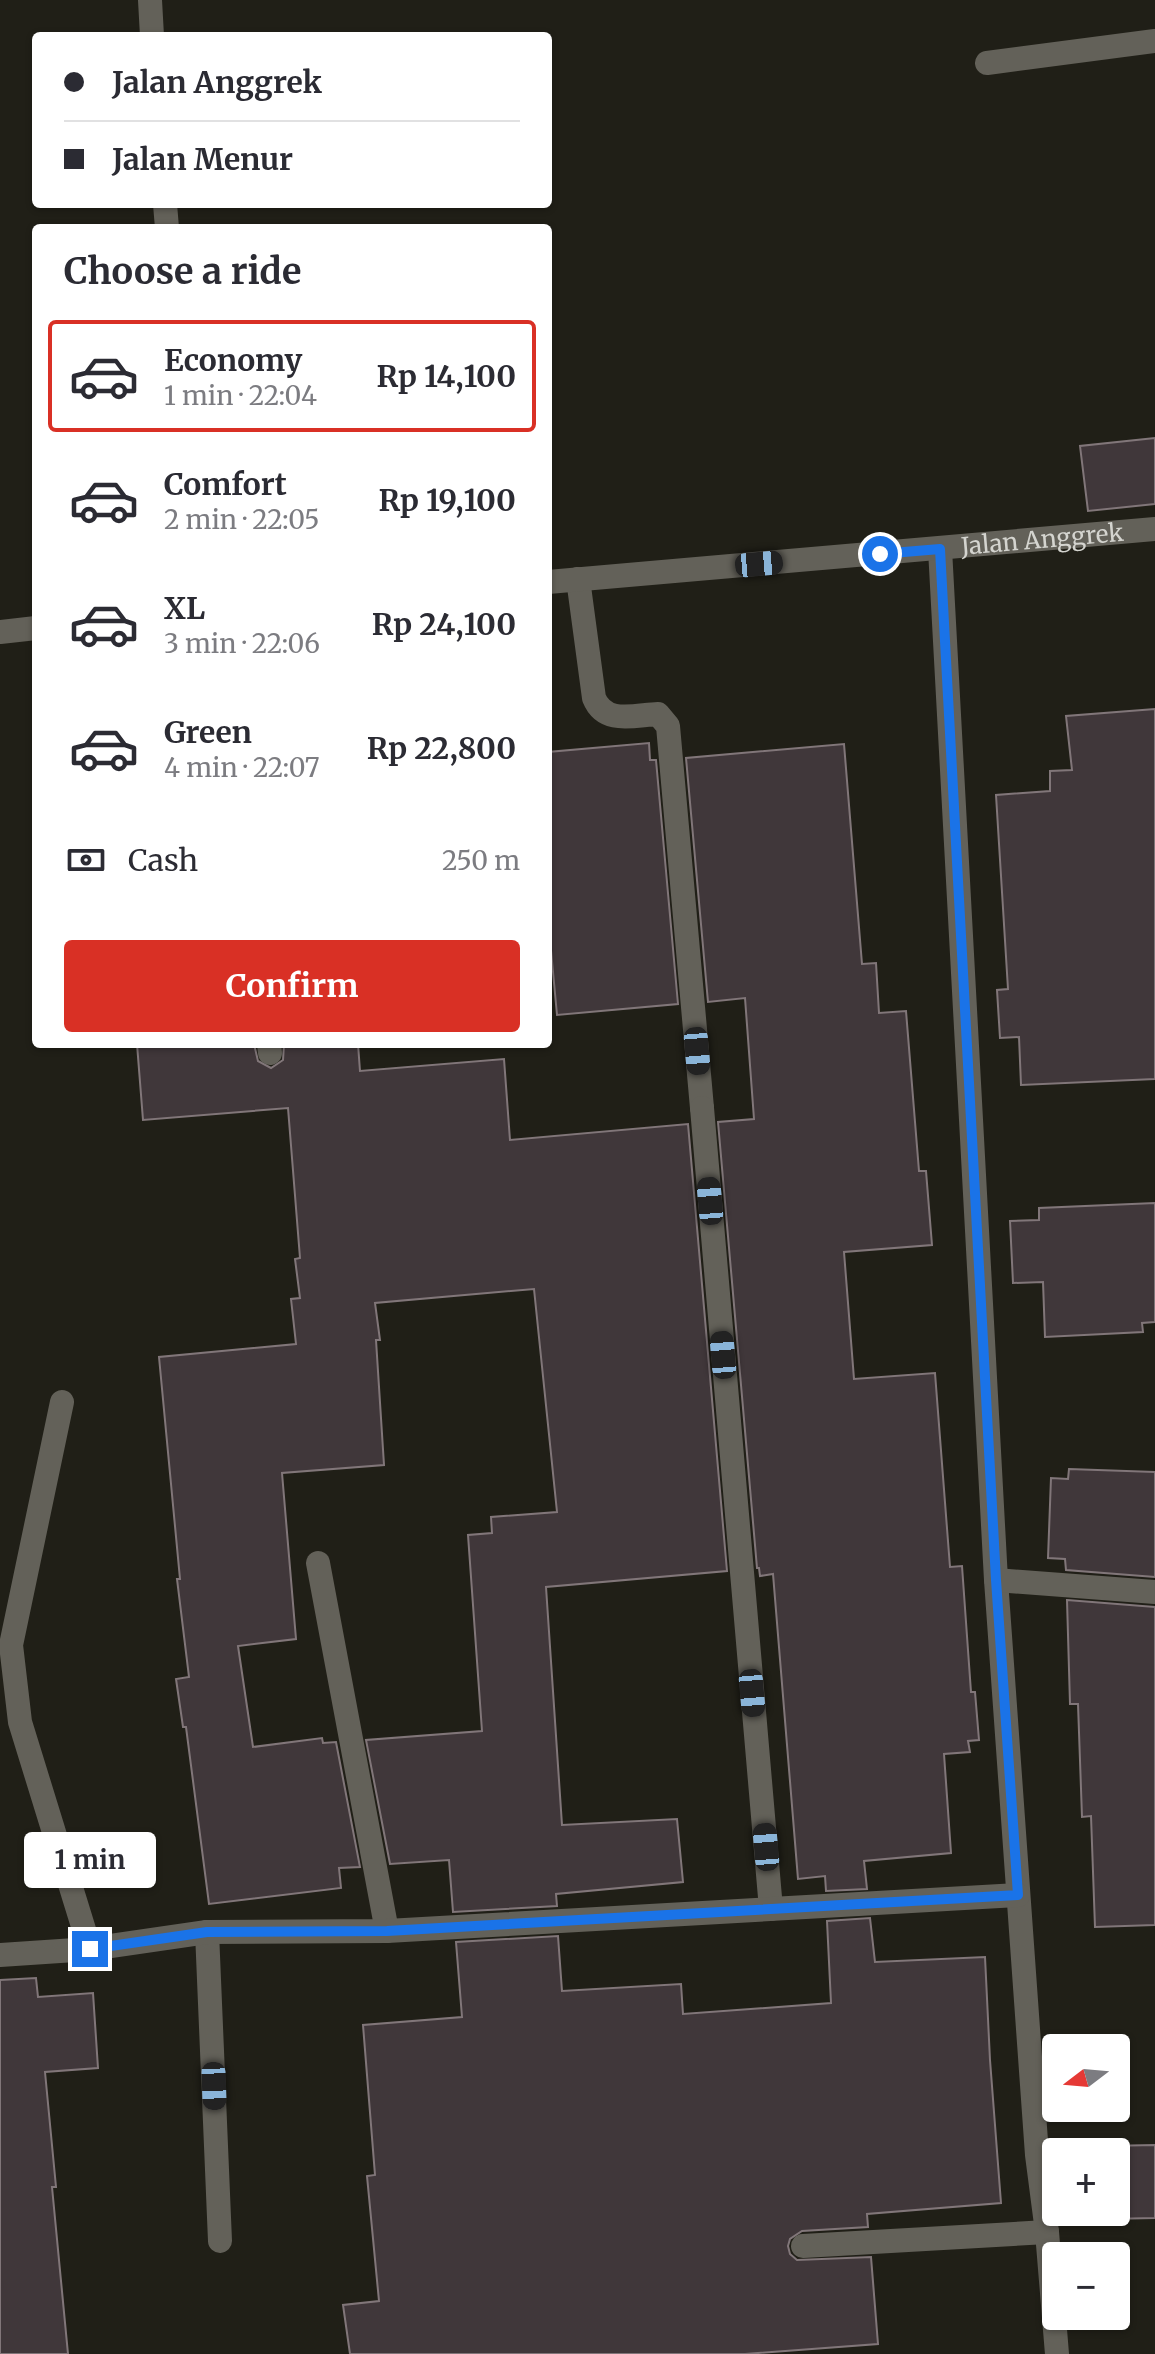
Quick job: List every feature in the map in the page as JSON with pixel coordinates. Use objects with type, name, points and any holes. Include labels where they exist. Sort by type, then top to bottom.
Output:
[{"type":"street","points":[[150,0],[152,32]]},
{"type":"street","points":[[987,63],[1155,41]]},
{"type":"street","name":"Jalan Anggrek","points":[[552,582],[1155,529]]},
{"type":"street","points":[[940,549],[996,1580],[1037,2155],[1057,2354]]},
{"type":"street","points":[[578,579],[594,698],[599,709],[611,717],[658,714],[668,726],[771,1909]]},
{"type":"street","points":[[0,632],[32,628]]},
{"type":"street","points":[[62,1402],[11,1645],[20,1722],[90,1949]]},
{"type":"street","points":[[318,1563],[387,1931]]},
{"type":"street","points":[[996,1580],[1155,1592]]},
{"type":"street","points":[[0,1955],[90,1949],[207,1932],[387,1931],[1018,1895]]},
{"type":"street","points":[[207,1932],[220,2241]]},
{"type":"street","points":[[803,2246],[1047,2232]]},
{"type":"building","points":[[1155,438],[1155,504],[1088,511],[1080,446]]},
{"type":"building","points":[[1155,709],[1155,1079],[1021,1085],[1019,1037],[1000,1038],[997,990],[1008,989],[996,795],[1050,791],[1050,771],[1072,770],[1066,716]]},
{"type":"building","points":[[649,743],[650,760],[656,760],[678,1004],[557,1015],[552,961],[552,752]]},
{"type":"building","points":[[844,744],[862,964],[876,963],[879,1013],[906,1011],[919,1171],[926,1171],[932,1245],[844,1252],[854,1379],[935,1373],[950,1567],[962,1566],[971,1692],[975,1692],[979,1740],[968,1741],[970,1752],[944,1754],[951,1853],[864,1861],[867,1889],[826,1891],[825,1876],[798,1879],[773,1574],[760,1576],[757,1568],[718,1122],[754,1119],[745,998],[708,1002],[686,758]]},
{"type":"building","points":[[137,1048],[255,1048],[258,1061],[271,1068],[283,1060],[284,1048],[358,1048],[360,1071],[504,1059],[510,1140],[688,1124],[727,1571],[546,1587],[562,1825],[677,1819],[683,1882],[556,1894],[557,1906],[453,1912],[449,1860],[390,1864],[366,1740],[482,1731],[468,1535],[492,1533],[491,1517],[557,1512],[534,1289],[375,1303],[380,1340],[376,1340],[384,1465],[282,1473],[296,1639],[238,1646],[253,1747],[322,1738],[323,1743],[336,1742],[360,1867],[339,1868],[341,1888],[209,1904],[186,1727],[183,1727],[176,1679],[189,1677],[177,1579],[180,1579],[159,1357],[296,1344],[291,1299],[300,1298],[295,1259],[300,1258],[288,1108],[143,1120]]},
{"type":"building","points":[[1155,1203],[1155,1322],[1142,1323],[1143,1332],[1045,1337],[1043,1282],[1013,1283],[1010,1221],[1039,1220],[1039,1208]]},
{"type":"building","points":[[1069,1469],[1155,1472],[1155,1577],[1066,1570],[1065,1559],[1048,1558],[1051,1478],[1068,1479]]},
{"type":"building","points":[[1067,1600],[1155,1607],[1155,1925],[1095,1927],[1091,1816],[1082,1817],[1078,1704],[1070,1704]]},
{"type":"building","points":[[870,1918],[875,1962],[985,1957],[1001,2203],[867,2214],[868,2227],[802,2231],[790,2239],[790,2254],[797,2260],[871,2257],[878,2344],[745,2354],[350,2354],[343,2305],[379,2301],[367,2176],[375,2175],[363,2025],[462,2017],[456,1942],[558,1936],[562,1991],[681,1984],[683,2014],[831,2003],[827,1921]]},
{"type":"building","points":[[36,1978],[38,1997],[93,1993],[98,2068],[45,2072],[68,2354],[0,2354],[0,1980]]},
{"type":"building","points":[[1155,2145],[1155,2218],[1130,2219],[1130,2146]]},
{"type":"route","points":[[90,1949],[207,1932],[387,1931],[1018,1895],[996,1580],[940,549],[880,554]]}]
